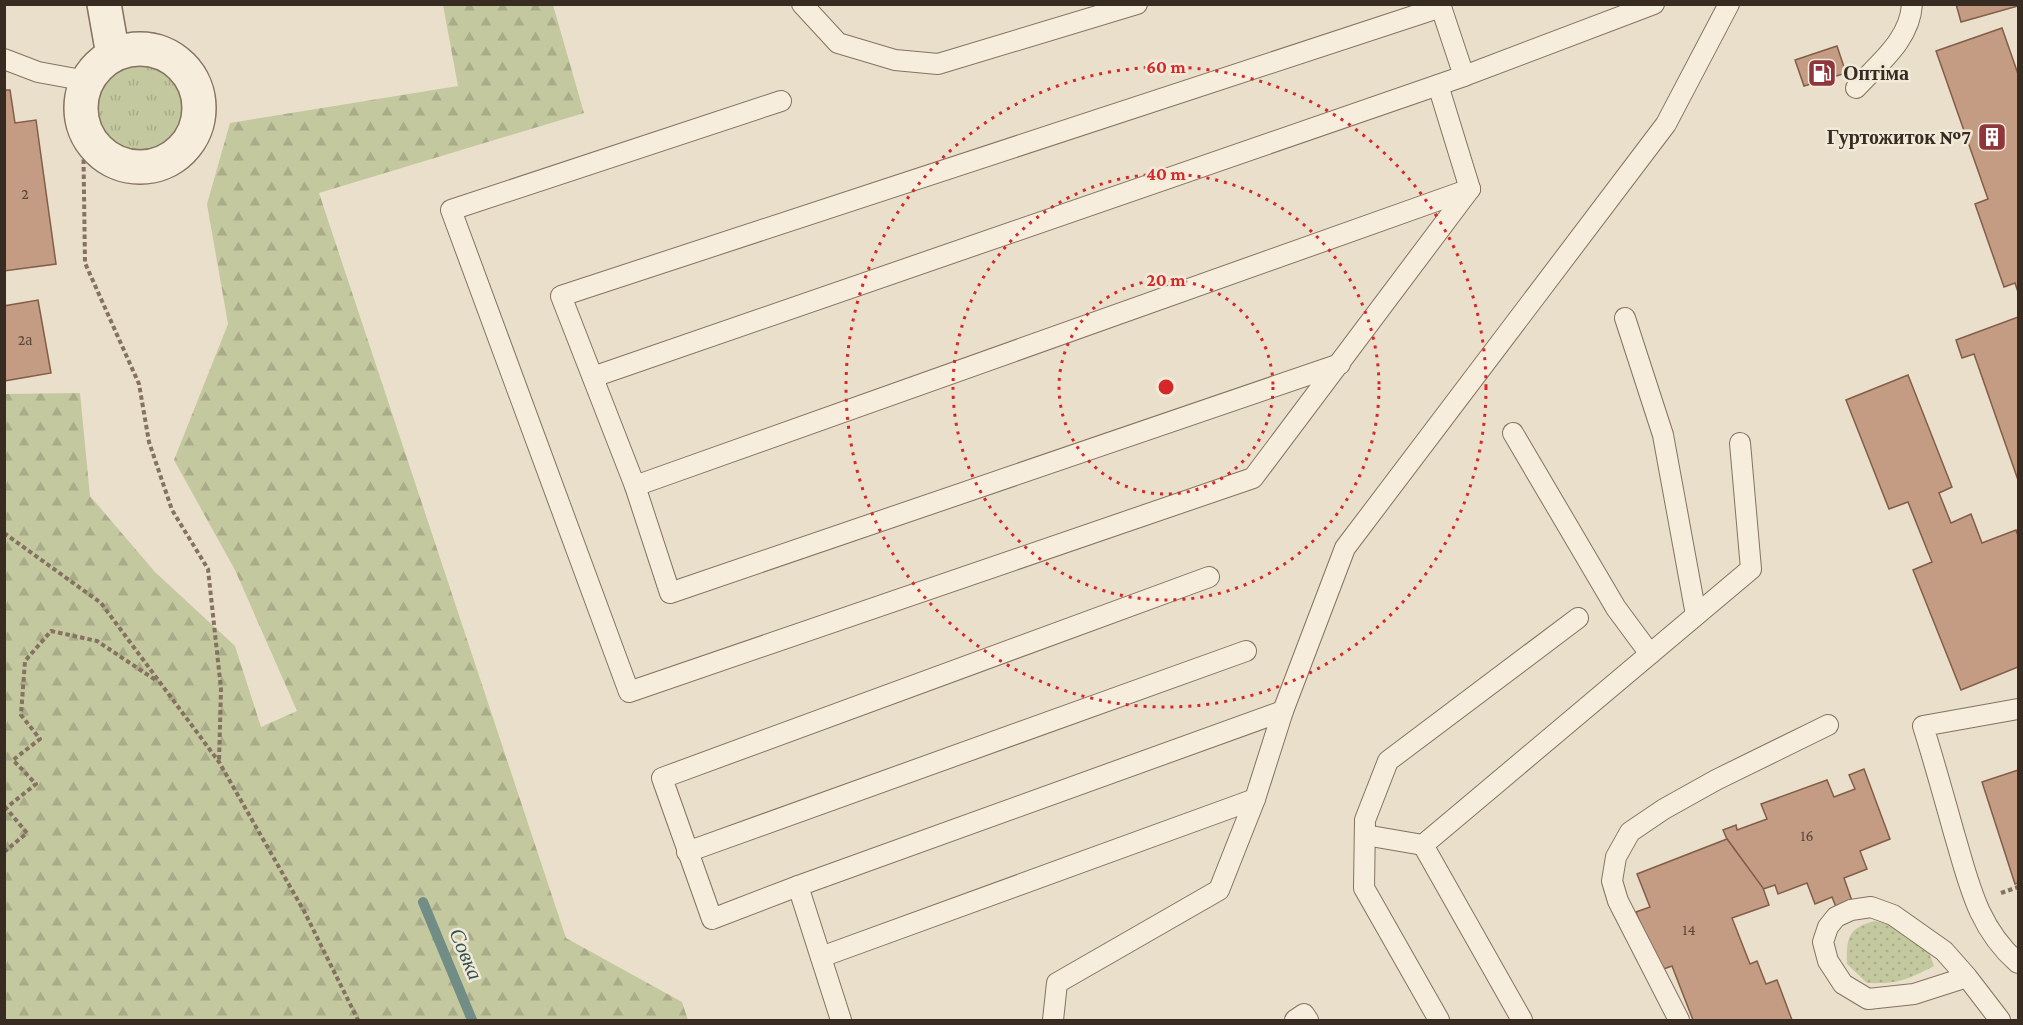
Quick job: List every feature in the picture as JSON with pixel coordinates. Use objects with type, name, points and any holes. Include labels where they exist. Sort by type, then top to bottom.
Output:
[{"type":"street","points":[[104,4],[112,55]]},
{"type":"street","points":[[131,49],[151,49],[169,56],[184,68],[195,84],[200,103],[197,123],[190,141],[177,155],[159,164],[140,167],[121,163],[104,154],[91,140],[83,122],[81,108],[83,94],[87,81],[98,66],[112,55],[131,49]]},
{"type":"lane","points":[[802,4],[838,43],[895,60],[938,64],[1137,4]]},
{"type":"lane","points":[[593,377],[1464,76],[1654,4]]},
{"type":"lane","points":[[1053,1020],[1057,983],[1219,890],[1255,799],[1283,711],[1345,548],[1666,124],[1729,4]]},
{"type":"lane","points":[[1856,88],[1904,34],[1909,25],[1912,4]]},
{"type":"lane","points":[[1340,364],[670,593],[635,486],[561,296],[1441,7],[1464,76]]},
{"type":"lane","points":[[4,59],[38,72],[87,81]]},
{"type":"lane","points":[[1438,85],[1470,189]]},
{"type":"lane","points":[[781,101],[451,210],[629,692],[1253,477],[1470,189]]},
{"type":"lane","points":[[635,486],[1470,189]]},
{"type":"lane","points":[[1625,318],[1663,435],[1696,615]]},
{"type":"lane","points":[[1513,433],[1616,608],[1650,654]]},
{"type":"lane","points":[[1365,835],[1423,845],[1750,569],[1740,443]]},
{"type":"lane","points":[[1209,577],[662,778],[712,919],[1283,711]]},
{"type":"lane","points":[[1439,1020],[1364,888],[1365,820],[1388,761],[1578,618]]},
{"type":"lane","points":[[687,852],[1246,651]]},
{"type":"lane","points":[[2019,709],[1923,726],[1975,902],[1989,931],[2019,963]]},
{"type":"lane","points":[[1679,1020],[1618,901],[1612,881],[1616,857],[1630,832],[1664,808],[1827,725]]},
{"type":"lane","points":[[820,957],[1255,799]]},
{"type":"lane","points":[[1423,845],[1522,1020]]},
{"type":"lane","points":[[798,886],[841,1020]]},
{"type":"lane","points":[[1967,977],[1914,994],[1868,999],[1843,984],[1828,961],[1822,942],[1828,927],[1836,917],[1851,910],[1871,907],[1893,915],[1944,951],[1967,977],[2000,1020]]},
{"type":"lane","points":[[1295,1020],[1304,1014],[1308,1020]]},
{"type":"path","points":[[83,122],[85,263],[139,384],[149,442],[172,510],[208,569],[221,689],[219,762]]},
{"type":"path","points":[[4,533],[101,603],[219,762],[304,911],[358,1020]]},
{"type":"path","points":[[4,852],[27,833],[6,808],[36,784],[13,760],[40,739],[21,716],[25,661],[51,631],[97,641],[160,683]]},
{"type":"green space","points":[[443,5],[553,5],[584,113],[319,193],[566,938],[682,1002],[688,1020],[5,1020],[5,394],[80,393],[90,496],[155,572],[235,646],[261,727],[297,711],[235,570],[174,460],[228,324],[207,204],[230,123],[458,86]]},
{"type":"green space","points":[[140,62],[158,66],[173,76],[183,91],[187,109],[183,127],[173,142],[158,152],[140,156],[122,152],[107,142],[97,127],[93,109],[97,91],[107,76],[122,66]]},
{"type":"green space","points":[[1875,921],[1895,926],[1929,952],[1934,966],[1902,980],[1867,983],[1847,964],[1847,947],[1850,935],[1854,931]]},
{"type":"building","points":[[1956,4],[2018,4],[2018,6],[1961,22]]},
{"type":"building","name":"Гуртожиток №7","points":[[2002,28],[2018,74],[2018,292],[2015,283],[2004,287],[1975,204],[1988,199],[1936,51]]},
{"type":"building","points":[[1837,46],[1846,73],[1804,86],[1795,60]]},
{"type":"building","points":[[4,90],[10,90],[15,123],[36,120],[56,264],[4,271]]},
{"type":"building","points":[[38,300],[51,373],[4,381],[4,306]]},
{"type":"building","points":[[2018,317],[2018,480],[1974,354],[1962,358],[1956,340]]},
{"type":"building","points":[[1908,375],[1952,487],[1939,493],[1951,523],[1971,514],[1982,543],[2016,530],[2018,536],[2018,667],[1961,690],[1913,570],[1932,562],[1908,502],[1889,509],[1846,400]]},
{"type":"building","points":[[1864,769],[1890,839],[1860,851],[1867,869],[1844,878],[1852,901],[1836,907],[1832,897],[1815,904],[1807,883],[1778,894],[1775,885],[1763,889],[1723,830],[1736,825],[1737,830],[1767,819],[1761,804],[1827,780],[1834,797],[1855,789],[1849,775]]},
{"type":"building","points":[[2018,770],[2018,883],[2015,884],[1982,782]]},
{"type":"building","points":[[1727,839],[1763,888],[1769,905],[1732,918],[1750,964],[1757,961],[1766,984],[1777,980],[1792,1020],[1693,1020],[1672,966],[1658,971],[1636,912],[1650,907],[1637,874]]},
{"type":"waterway","name":"Совка","points":[[423,902],[472,1020]]},
{"type":"place","name":"Оптіма","points":[[1822,73]]},
{"type":"place","name":"Гуртожиток №7","points":[[1992,137]]}]
